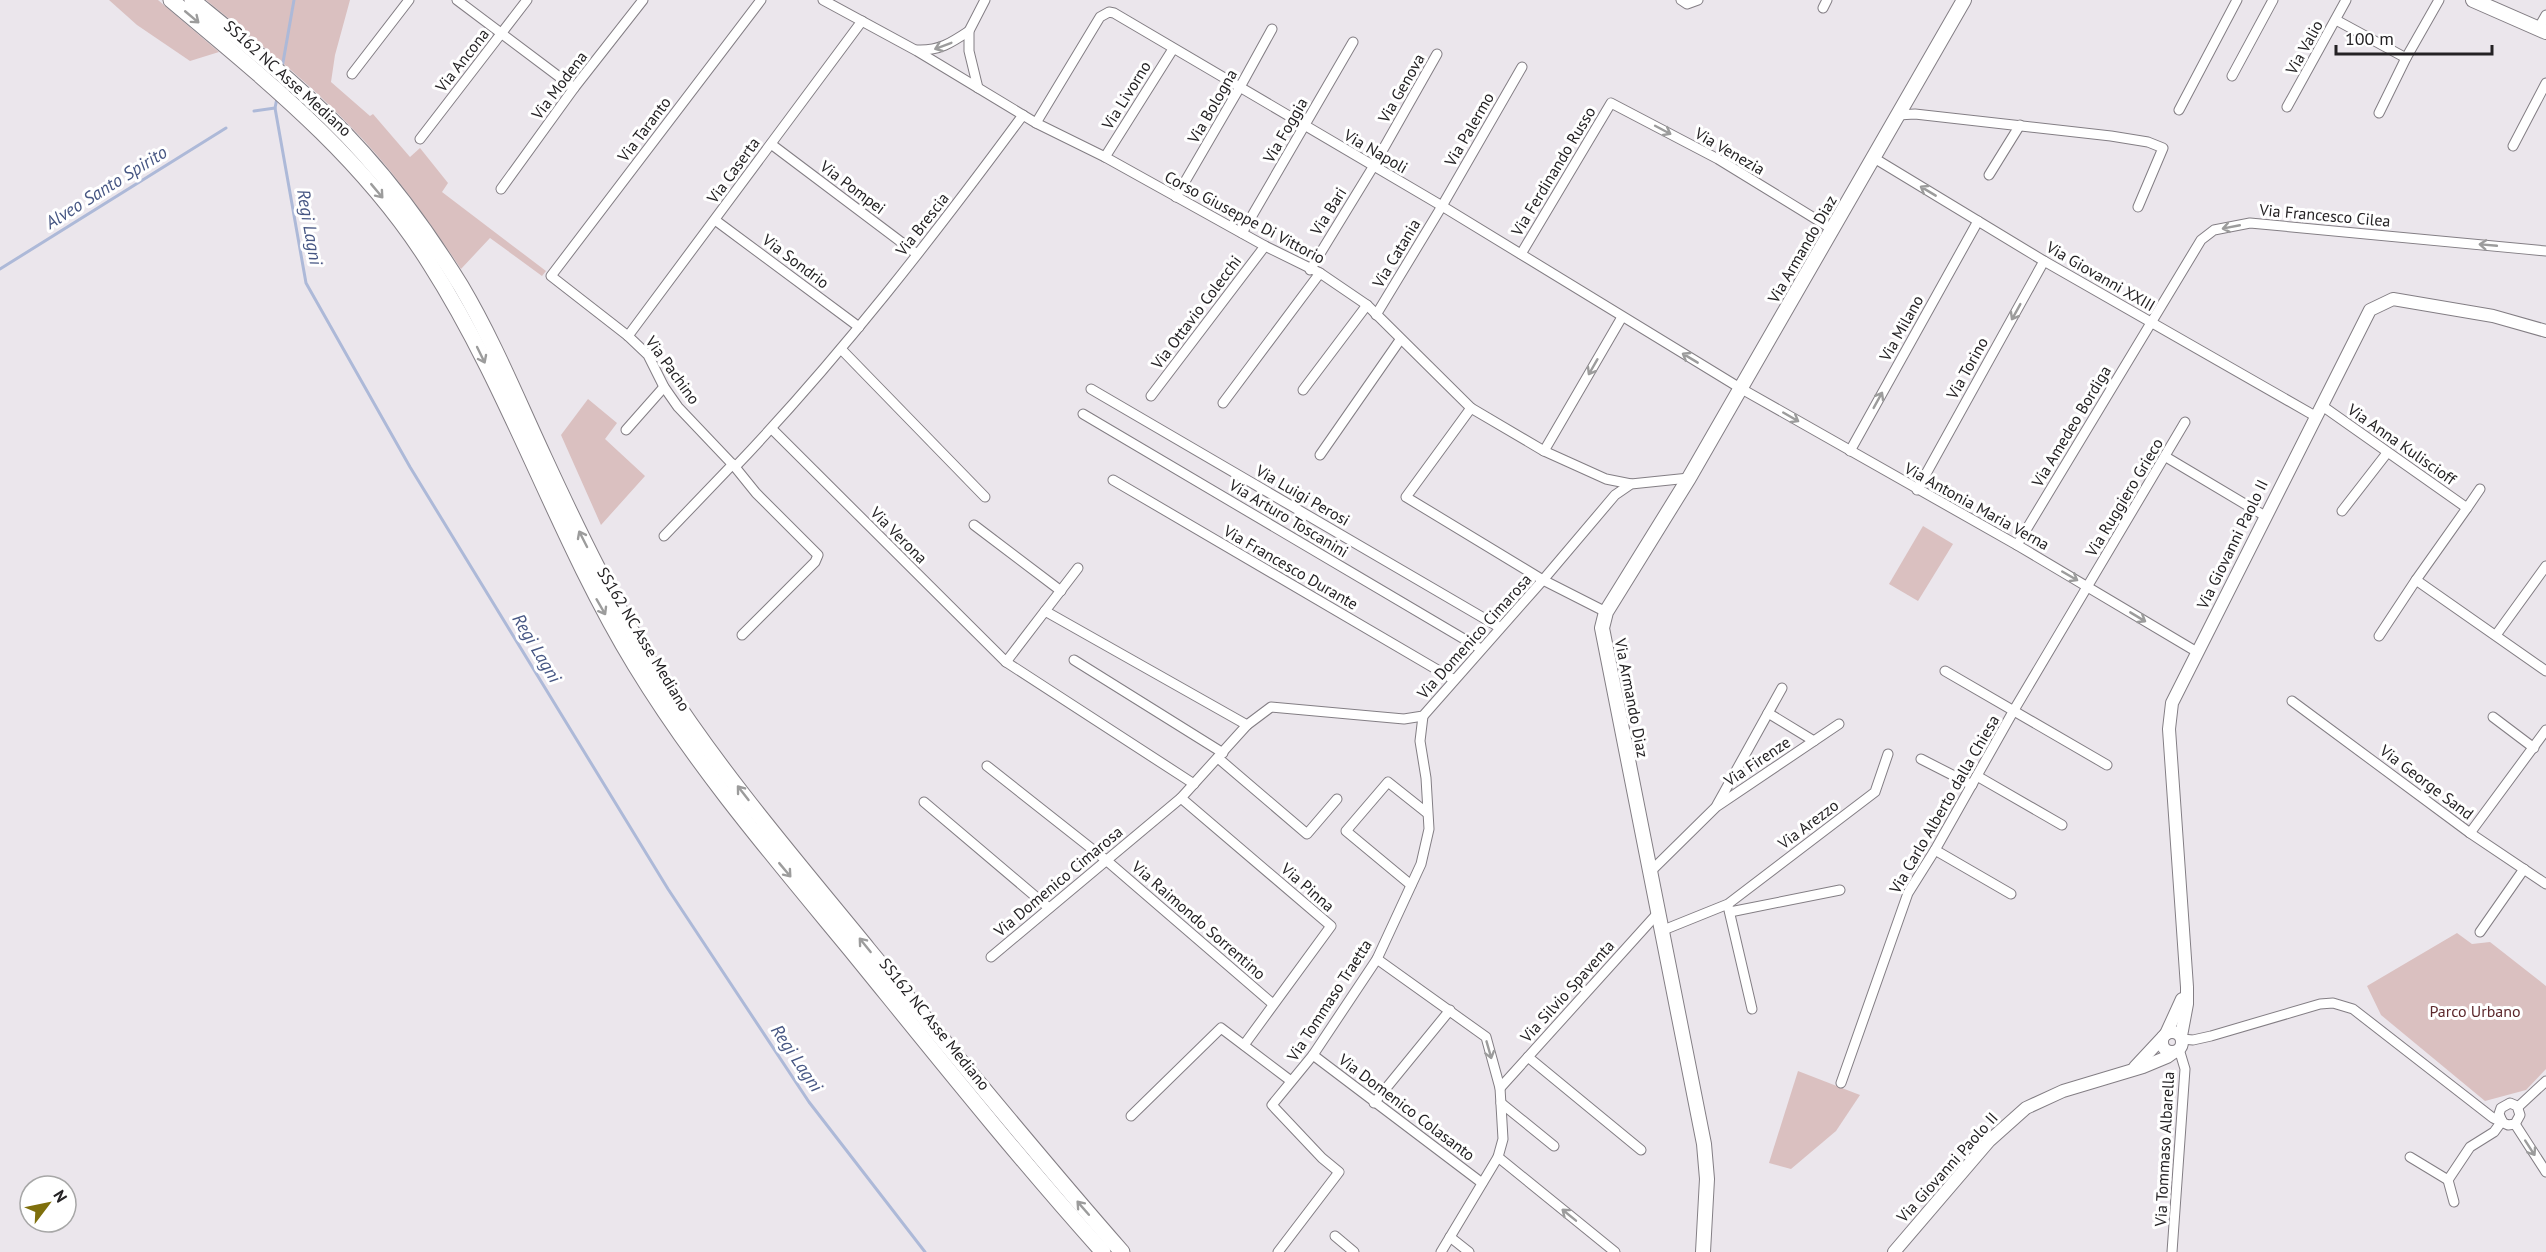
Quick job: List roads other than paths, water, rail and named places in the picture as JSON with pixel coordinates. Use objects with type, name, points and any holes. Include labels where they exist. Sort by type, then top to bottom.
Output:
[{"type":"highway","name":"SS162 NC Asse Mediano","points":[[171,0],[298,108],[338,147],[381,195],[405,227],[450,297],[493,378],[594,594],[635,665],[686,743],[744,820],[975,1102],[1042,1183],[1104,1252]]},
{"type":"highway","name":"SS162 NC Asse Mediano","points":[[192,0],[300,91],[340,129],[418,221],[463,291],[501,364],[561,495],[616,604],[662,681],[711,752],[909,999],[1052,1173],[1122,1252]]},
{"type":"main road","name":"Via Armando Diaz","points":[[1703,1252],[1707,1179],[1704,1144],[1602,628],[1606,612],[1689,478],[1964,0]]},
{"type":"main road","points":[[2473,0],[2542,30]]},
{"type":"street","points":[[352,74],[409,0]]},
{"type":"street","points":[[458,0],[574,88]]},
{"type":"street","name":"Via Ancona","points":[[420,138],[527,0]]},
{"type":"street","name":"Via Modena","points":[[501,189],[574,88],[643,0]]},
{"type":"street","name":"Via Taranto","points":[[551,276],[761,0]]},
{"type":"street","name":"Corso Giuseppe Di Vittorio","points":[[824,0],[914,49],[1036,123],[1105,157],[1265,246],[1315,271],[1367,305],[1471,408],[1544,451],[1606,479],[1631,484]]},
{"type":"street","points":[[978,88],[969,51],[969,31],[985,0]]},
{"type":"street","points":[[1684,2],[1698,0]]},
{"type":"street","points":[[2179,110],[2237,0]]},
{"type":"street","points":[[2232,76],[2273,0]]},
{"type":"street","name":"Via Valio","points":[[2287,107],[2346,0]]},
{"type":"street","points":[[2379,113],[2406,58],[2439,0]]},
{"type":"street","name":"Via Napoli","points":[[1036,123],[1104,13],[1114,14],[1442,206],[1740,388]]},
{"type":"street","points":[[2542,30],[2546,15]]},
{"type":"street","points":[[2336,20],[2406,58]]},
{"type":"street","name":"Via Caserta","points":[[628,336],[862,21]]},
{"type":"street","name":"Via Bologna","points":[[1176,196],[1272,28]]},
{"type":"street","points":[[914,49],[930,50],[946,46],[969,31]]},
{"type":"street","name":"Via Foggia","points":[[1242,233],[1353,42]]},
{"type":"street","name":"Via Livorno","points":[[1105,157],[1173,49]]},
{"type":"street","name":"Via Genova","points":[[1373,167],[1437,54]]},
{"type":"street","name":"Via Palermo","points":[[1442,206],[1522,67]]},
{"type":"street","points":[[2512,146],[2546,83]]},
{"type":"street","name":"Via Venezia","points":[[1611,103],[1718,159],[1832,229]]},
{"type":"street","name":"Via Ferdinando Russo","points":[[1521,254],[1611,103]]},
{"type":"street","points":[[1898,115],[1916,114],[2111,135],[2163,147],[2138,207]]},
{"type":"street","name":"Via Brescia","points":[[664,536],[772,429],[841,350],[938,230],[1023,115]]},
{"type":"street","points":[[1989,176],[2020,125]]},
{"type":"street","name":"Via Pompei","points":[[771,144],[917,254]]},
{"type":"street","name":"Via Giovanni XXIII","points":[[1874,158],[2044,261],[2150,321],[2318,410]]},
{"type":"street","name":"Via Bari","points":[[1223,404],[1315,271],[1373,167]]},
{"type":"street","name":"Via Catania","points":[[1376,315],[1442,206]]},
{"type":"street","name":"Via Sondrio","points":[[715,220],[859,327]]},
{"type":"street","name":"Via Milano","points":[[1850,451],[1978,221]]},
{"type":"street","name":"Via Francesco Cilea","points":[[2150,321],[2201,240],[2214,230],[2250,223],[2546,251]]},
{"type":"street","name":"Via Ottavio Colecchi","points":[[1151,396],[1265,246]]},
{"type":"street","name":"Via Torino","points":[[1917,490],[2044,261]]},
{"type":"street","name":"Via Pachino","points":[[551,276],[628,336],[648,355],[664,387],[678,407],[734,465],[756,493],[818,555],[815,562],[742,635]]},
{"type":"street","name":"Via Giovanni Paolo II","points":[[1894,1252],[1989,1141],[2026,1108],[2062,1091],[2167,1057],[2179,1044],[2187,1004],[2187,987],[2169,729],[2172,703],[2370,310],[2392,299],[2493,316],[2546,330]]},
{"type":"street","points":[[1303,390],[1367,305]]},
{"type":"street","points":[[1544,451],[1622,317]]},
{"type":"street","name":"Via Amedeo Bordiga","points":[[2017,545],[2150,321]]},
{"type":"street","points":[[1320,455],[1400,340]]},
{"type":"street","points":[[841,350],[985,497]]},
{"type":"street","points":[[626,430],[664,387]]},
{"type":"street","name":"Via Antonia Maria Verna","points":[[1740,388],[2017,545],[2197,652]]},
{"type":"street","name":"Via Luigi Perosi","points":[[1091,389],[1499,627]]},
{"type":"street","points":[[1471,408],[1406,497],[1543,580],[1606,612]]},
{"type":"street","name":"Via Anna Kuliscioff","points":[[2318,410],[2387,453],[2467,508]]},
{"type":"street","name":"Via Arturo Toscanini","points":[[1083,414],[1480,649]]},
{"type":"street","name":"Via Ruggiero Grieco","points":[[2088,587],[2185,422]]},
{"type":"street","name":"Via Verona","points":[[772,429],[1006,662],[1194,784]]},
{"type":"street","points":[[2342,511],[2387,453]]},
{"type":"street","points":[[2166,457],[2265,516]]},
{"type":"street","points":[[1631,484],[1689,478]]},
{"type":"street","name":"Via Francesco Durante","points":[[1113,480],[1453,679]]},
{"type":"street","name":"Via Domenico Cimarosa","points":[[991,957],[1181,798],[1247,724],[1272,707],[1404,720],[1423,716],[1615,495],[1631,484]]},
{"type":"street","points":[[2379,636],[2480,489]]},
{"type":"street","points":[[974,525],[1061,591]]},
{"type":"street","points":[[2496,635],[2546,566]]},
{"type":"street","points":[[1006,662],[1078,568]]},
{"type":"street","points":[[2416,580],[2546,671]]},
{"type":"street","name":"Via Carlo Alberto dalla Chiesa","points":[[1841,1083],[1908,893],[2088,587]]},
{"type":"street","points":[[1046,611],[1247,724]]},
{"type":"street","points":[[1074,660],[1221,755],[1307,834],[1337,799]]},
{"type":"street","points":[[1945,670],[2108,765]]},
{"type":"street","name":"Via Firenze","points":[[1716,807],[1782,687]]},
{"type":"street","name":"Via George Sand","points":[[2292,700],[2470,833],[2546,884]]},
{"type":"street","name":"Via Firenze","points":[[1768,713],[1814,741]]},
{"type":"street","name":"Via Tommaso Traetta","points":[[1278,1252],[1339,1172],[1272,1105],[1313,1055],[1377,958],[1421,864],[1429,829],[1426,778],[1420,741],[1423,716]]},
{"type":"street","points":[[2493,717],[2534,748]]},
{"type":"street","name":"Via Firenze","points":[[1650,872],[1716,807],[1839,724]]},
{"type":"street","points":[[2470,833],[2546,730]]},
{"type":"street","name":"Via Arezzo","points":[[1729,908],[1875,792],[1888,754]]},
{"type":"street","points":[[1921,759],[1972,785]]},
{"type":"street","name":"Via Raimondo Sorrentino","points":[[987,766],[1106,860],[1273,1004]]},
{"type":"street","points":[[1977,776],[2062,825]]},
{"type":"street","points":[[1411,885],[1346,831],[1388,782],[1427,813]]},
{"type":"street","name":"Via Pinna","points":[[1181,798],[1331,926],[1244,1045]]},
{"type":"street","points":[[924,802],[1049,908]]},
{"type":"street","points":[[1935,850],[2011,894]]},
{"type":"street","points":[[2480,932],[2524,869]]},
{"type":"street","name":"Via Arezzo","points":[[1661,931],[1729,908],[1840,890]]},
{"type":"street","points":[[1729,908],[1752,1009]]},
{"type":"street","name":"Via Silvio Spaventa","points":[[1500,1088],[1657,914]]},
{"type":"street","points":[[1377,958],[1486,1037],[1500,1088],[1503,1138],[1498,1157],[1441,1252]]},
{"type":"street","name":"Via Giovanni Paolo II","points":[[2129,1071],[2137,1066],[2164,1035],[2187,987]]},
{"type":"street","points":[[2179,1044],[2175,1032],[2164,1035],[2162,1043],[2165,1049],[2320,1004],[2333,1003],[2347,1006],[2376,1024],[2486,1113],[2508,1125],[2514,1124],[2520,1115],[2518,1107],[2510,1103],[2504,1105],[2499,1114],[2502,1121]]},
{"type":"street","points":[[1374,1103],[1450,1010]]},
{"type":"street","points":[[1131,1116],[1221,1028],[1291,1081]]},
{"type":"street","name":"Via Tommaso Albarella","points":[[2172,1252],[2185,1069],[2179,1044]]},
{"type":"street","name":"Via Domenico Colasanto","points":[[1313,1055],[1482,1184]]},
{"type":"street","points":[[1528,1057],[1641,1150]]},
{"type":"street","points":[[2518,1107],[2546,1081]]},
{"type":"street","points":[[1501,1103],[1554,1146]]},
{"type":"street","points":[[2448,1180],[2470,1146],[2494,1132],[2502,1121]]},
{"type":"street","points":[[2514,1124],[2546,1172]]},
{"type":"street","points":[[1498,1157],[1615,1252]]},
{"type":"street","points":[[2410,1157],[2448,1180],[2454,1202]]},
{"type":"street","points":[[1335,1236],[1354,1252]]},
{"type":"street","points":[[1450,1237],[1469,1252]]},
{"type":"waterway","name":"Regi Lagni","points":[[282,68],[294,0]]},
{"type":"waterway","name":"Regi Lagni","points":[[277,98],[275,108],[306,283],[410,467],[668,889],[809,1102],[925,1252]]},
{"type":"waterway","name":"Alveo Santo Spirito","points":[[254,111],[275,108]]},
{"type":"waterway","name":"Alveo Santo Spirito","points":[[0,269],[226,128]]},
{"type":"park label","name":"Parco Urbano","points":[[2475,1011]]}]
